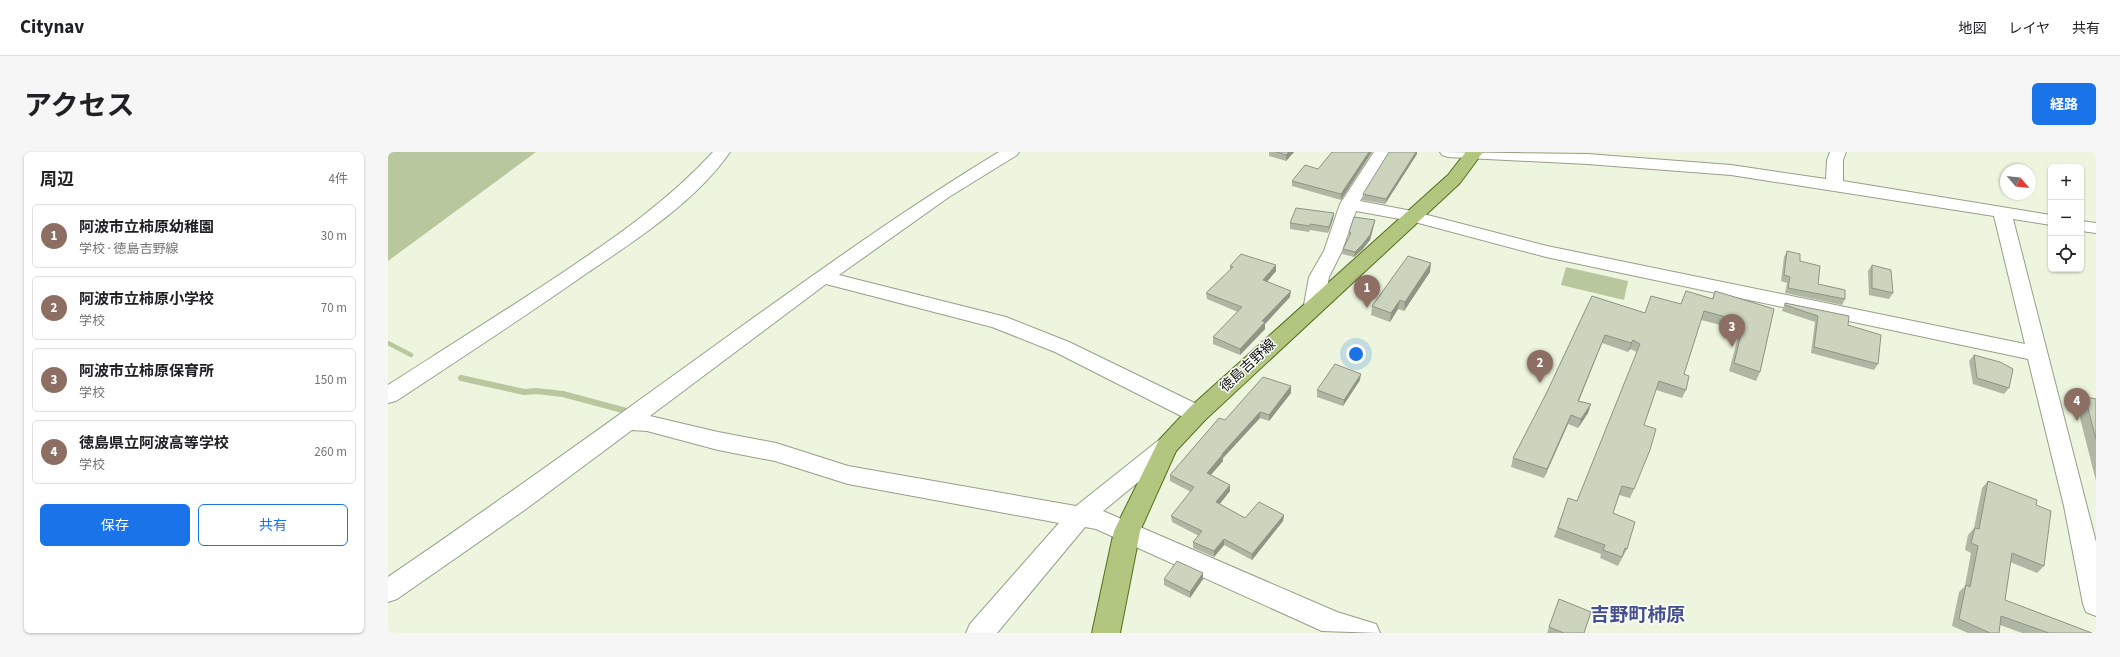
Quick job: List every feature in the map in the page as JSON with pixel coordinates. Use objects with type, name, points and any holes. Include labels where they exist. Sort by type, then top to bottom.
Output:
[{"type":"main road","name":"徳島吉野線","points":[[1106,633],[1127,531],[1167,446],[1197,414],[1314,305],[1454,179],[1475,153]]},
{"type":"street","points":[[388,395],[529,304],[635,231],[674,202],[708,169],[722,152]]},
{"type":"street","points":[[388,592],[628,422],[823,277],[943,193],[1011,152]]},
{"type":"street","points":[[1314,305],[1318,277],[1333,250],[1349,204],[1382,152]]},
{"type":"street","points":[[1448,152],[1586,159],[1716,169],[1834,185],[2048,220]]},
{"type":"street","points":[[1834,185],[1835,160],[1838,152]]},
{"type":"street","points":[[1349,204],[1412,216],[1546,251],[2037,354]]},
{"type":"street","points":[[2002,212],[2076,506],[2096,604]]},
{"type":"street","points":[[2084,226],[2096,228]]},
{"type":"street","points":[[823,277],[999,322],[1062,347],[1197,414]]},
{"type":"street","points":[[628,422],[648,423],[718,441],[776,452],[848,475],[1100,520],[1332,623],[1366,633]]},
{"type":"street","points":[[980,633],[1079,517],[1167,446]]},
{"type":"shaded area","points":[[388,152],[536,152],[388,261]]},
{"type":"shaded area","points":[[1566,267],[1628,281],[1624,300],[1561,285]]},
{"type":"building","points":[[1276,152],[1289,152],[1286,155]]},
{"type":"building","points":[[1332,152],[1369,152],[1341,194],[1292,181],[1305,165],[1318,169]]},
{"type":"building","points":[[1389,152],[1416,152],[1386,199],[1363,194]]},
{"type":"building","points":[[1296,208],[1334,213],[1329,227],[1290,223]]},
{"type":"building","points":[[1354,217],[1375,220],[1370,235],[1355,252],[1343,249],[1351,233],[1349,232]]},
{"type":"building","points":[[1787,251],[1800,254],[1800,261],[1820,266],[1818,284],[1845,290],[1845,299],[1788,288],[1790,277],[1784,275]]},
{"type":"building","points":[[1241,254],[1276,265],[1263,280],[1291,291],[1262,321],[1265,322],[1240,349],[1213,337],[1242,307],[1206,293],[1233,267],[1230,266]]},
{"type":"building","points":[[1408,256],[1431,263],[1405,302],[1400,300],[1391,313],[1372,306]]},
{"type":"building","points":[[1872,265],[1891,270],[1893,293],[1872,288]]},
{"type":"building","points":[[1686,291],[1713,299],[1715,291],[1774,309],[1760,372],[1734,363],[1744,322],[1704,311],[1684,374],[1689,376],[1686,390],[1659,381],[1644,425],[1656,429],[1650,450],[1634,489],[1622,486],[1613,513],[1635,522],[1627,549],[1625,548],[1622,557],[1603,550],[1605,545],[1558,528],[1568,498],[1577,501],[1640,344],[1633,340],[1631,343],[1605,335],[1578,401],[1591,404],[1581,419],[1571,415],[1547,469],[1513,458],[1546,394],[1592,296],[1645,313],[1651,296],[1681,304]]},
{"type":"building","points":[[1785,303],[1849,316],[1848,325],[1881,335],[1878,364],[1814,347],[1818,316],[1785,305]]},
{"type":"building","points":[[1974,355],[2000,362],[2013,369],[2009,388],[1977,378]]},
{"type":"building","points":[[1335,364],[1361,374],[1344,400],[1317,390]]},
{"type":"building","points":[[1263,377],[1291,386],[1269,415],[1260,412],[1207,473],[1230,485],[1216,502],[1245,518],[1259,502],[1284,515],[1252,554],[1224,539],[1214,551],[1193,542],[1202,531],[1171,516],[1194,487],[1170,475],[1219,418],[1225,420]]},
{"type":"building","points":[[2085,397],[2096,399],[2096,439]]},
{"type":"building","points":[[1988,481],[2037,500],[2036,505],[2051,511],[2044,566],[2012,553],[2005,600],[2092,633],[2049,633],[2001,616],[1999,633],[1990,633],[1959,619],[1966,585],[1970,587],[1978,546],[1971,543],[1975,528],[1979,529]]},
{"type":"building","points":[[1177,561],[1203,573],[1190,592],[1164,579]]},
{"type":"building","points":[[1559,599],[1591,612],[1584,633],[1564,633],[1549,627]]},
{"type":"waterway","points":[[388,343],[411,355]]},
{"type":"waterway","points":[[461,378],[524,392],[536,391],[563,394],[630,412]]},
{"type":"place","name":"阿波市立柿原幼稚園","points":[[1367,308]]},
{"type":"place","name":"阿波市立柿原保育所","points":[[1732,347]]},
{"type":"place","name":"阿波市立柿原小学校","points":[[1540,383]]},
{"type":"place","name":"徳島県立阿波高等学校","points":[[2077,421]]},
{"type":"district","name":"吉野町柿原","points":[[1638,615]]}]
